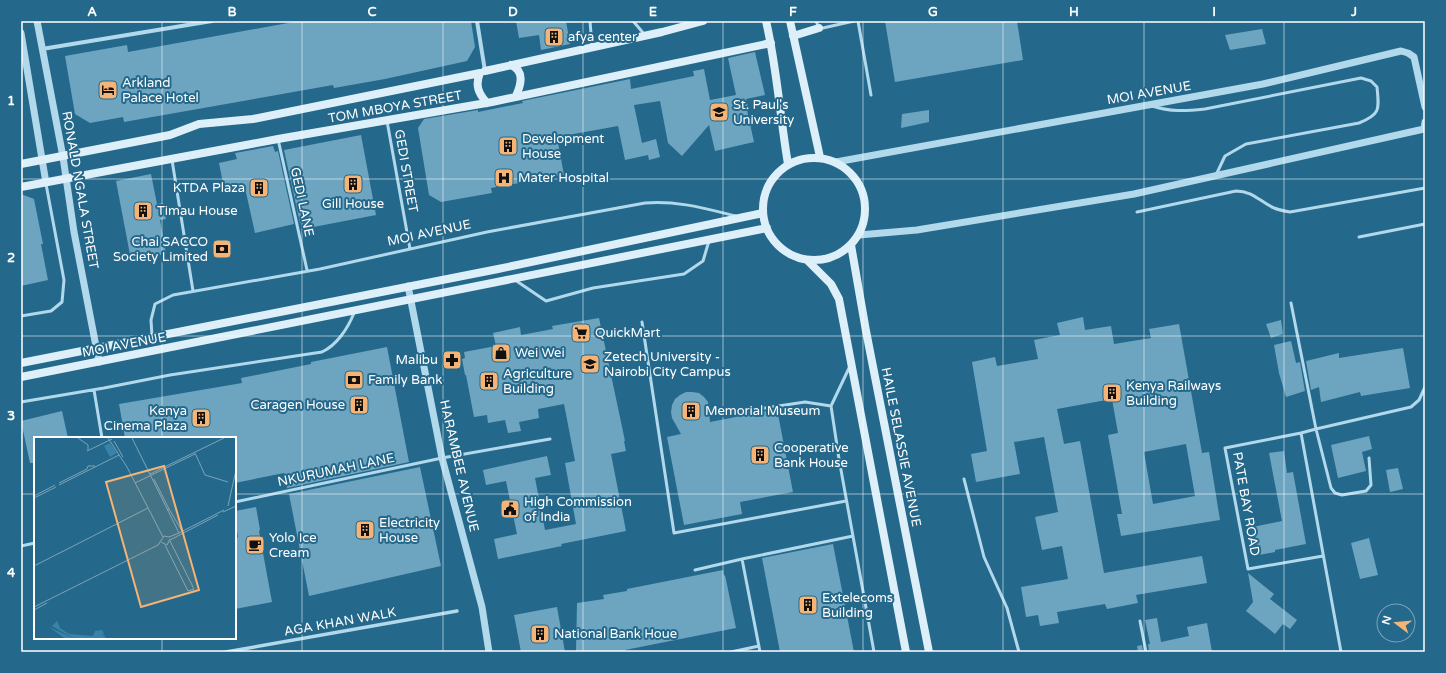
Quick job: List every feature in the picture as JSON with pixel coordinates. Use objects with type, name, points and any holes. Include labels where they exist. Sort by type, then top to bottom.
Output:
[{"type":"main road","name":"TOM MBOYA STREET","points":[[21,164],[170,135],[199,124],[253,119],[482,72],[645,36],[703,21]]},
{"type":"main road","points":[[766,21],[771,43],[781,126],[788,164]]},
{"type":"main road","points":[[790,21],[820,158]]},
{"type":"main road","points":[[793,36],[818,24]]},
{"type":"main road","name":"TOM MBOYA STREET","points":[[21,187],[278,139],[487,103],[771,43]]},
{"type":"main road","points":[[511,65],[518,70],[520,75],[520,88],[516,96]]},
{"type":"main road","points":[[482,72],[477,87],[481,96],[487,103]]},
{"type":"main road","points":[[809,157],[820,158],[836,162],[848,169],[857,180],[864,193],[866,207],[864,221],[859,235],[851,246],[825,259],[808,261],[794,257],[780,248],[769,234],[763,213],[763,202],[768,187],[776,174],[788,164],[809,157]]},
{"type":"main road","name":"MOI AVENUE","points":[[21,363],[498,269],[763,213]]},
{"type":"main road","name":"MOI AVENUE","points":[[21,377],[767,228]]},
{"type":"main road","name":"HAILE SELASSIE AVENUE","points":[[851,246],[866,331],[929,652]]},
{"type":"main road","points":[[808,261],[831,284],[839,299],[906,652]]},
{"type":"street","name":"RONALD NGALA STREET","points":[[37,21],[63,157],[74,232],[99,362]]},
{"type":"street","points":[[42,49],[212,21]]},
{"type":"street","points":[[477,21],[482,72]]},
{"type":"street","points":[[21,32],[23,61],[46,183]]},
{"type":"street","name":"MOI AVENUE","points":[[836,162],[1263,84],[1401,51],[1414,57],[1425,106]]},
{"type":"street","points":[[859,235],[917,230],[1134,194],[1425,127]]},
{"type":"street","name":"HARAMBEE AVENUE","points":[[408,286],[442,458],[482,607],[489,652]]},
{"type":"street","name":"AGA KHAN WALK","points":[[226,652],[457,611]]},
{"type":"lane","points":[[590,21],[592,47]]},
{"type":"lane","points":[[633,21],[645,36]]},
{"type":"lane","points":[[818,24],[823,28],[854,21]]},
{"type":"lane","points":[[858,21],[871,96]]},
{"type":"lane","points":[[1149,105],[1164,110],[1184,112],[1361,78],[1371,81],[1378,87],[1379,104],[1377,112],[1371,118],[1359,122],[1246,144],[1225,156],[1215,176]]},
{"type":"lane","name":"GEDI STREET","points":[[387,121],[410,249]]},
{"type":"lane","name":"GEDI LANE","points":[[278,139],[307,270]]},
{"type":"lane","points":[[172,159],[193,291]]},
{"type":"lane","points":[[21,316],[51,311],[62,302],[64,280],[46,183]]},
{"type":"lane","points":[[1138,212],[1236,191],[1248,192],[1273,208],[1290,212],[1425,188]]},
{"type":"lane","name":"MOI AVENUE","points":[[152,336],[151,320],[155,304],[173,295],[307,270],[320,269],[487,232],[659,201],[706,209],[743,218]]},
{"type":"lane","points":[[1359,237],[1425,224]]},
{"type":"lane","points":[[513,279],[546,302],[593,288],[684,274],[703,261],[709,239]]},
{"type":"lane","points":[[1291,303],[1316,429],[1331,488],[1335,494],[1342,495],[1366,491],[1370,485],[1369,458]]},
{"type":"lane","points":[[21,402],[94,390],[170,375],[271,361],[322,352],[331,347],[339,338],[354,311]]},
{"type":"lane","points":[[642,322],[674,533],[846,501]]},
{"type":"lane","points":[[851,363],[831,406],[846,501],[874,652]]},
{"type":"lane","points":[[1341,652],[1301,433],[1411,407],[1419,400],[1425,387]]},
{"type":"lane","points":[[94,390],[102,437]]},
{"type":"lane","points":[[745,411],[805,402],[831,406]]},
{"type":"lane","name":"PATE BAY ROAD","points":[[1301,433],[1225,448],[1248,569],[1323,556]]},
{"type":"lane","name":"NKURUMAH LANE","points":[[236,502],[442,458],[550,439]]},
{"type":"lane","points":[[964,479],[984,557],[1007,608],[1019,652]]},
{"type":"lane","points":[[696,570],[853,536]]},
{"type":"lane","points":[[21,546],[34,544]]},
{"type":"lane","points":[[742,559],[760,652]]},
{"type":"lane","points":[[1140,621],[1146,652]]},
{"type":"lane","points":[[731,652],[759,646]]},
{"type":"building","points":[[299,21],[471,21],[475,47],[467,61],[385,79],[334,88],[333,85],[124,122],[123,117],[90,123],[75,114],[65,56],[127,45],[128,52]]},
{"type":"building","name":"afya center","points":[[516,21],[566,21],[570,44],[541,50],[539,35],[519,38]]},
{"type":"building","points":[[885,21],[1017,21],[1023,60],[895,82]]},
{"type":"building","points":[[1262,29],[1266,44],[1230,50],[1225,35]]},
{"type":"building","points":[[755,52],[765,95],[746,99],[754,142],[715,151],[709,125],[682,156],[668,143],[660,101],[634,105],[642,143],[656,139],[660,157],[649,160],[648,155],[625,160],[618,126],[557,137],[564,175],[491,188],[492,193],[441,202],[429,195],[418,128],[424,119],[478,110],[478,112],[523,103],[522,101],[630,79],[631,89],[694,76],[693,71],[704,69],[710,100],[736,95],[728,58]]},
{"type":"building","points":[[929,110],[929,122],[901,128],[902,114]]},
{"type":"building","name":"Gill House","points":[[361,135],[376,215],[303,229],[302,223],[300,223],[284,150]]},
{"type":"building","name":"KTDA Plaza","points":[[273,146],[275,152],[278,151],[294,224],[255,233],[245,188],[225,193],[219,163],[237,159],[235,153]]},
{"type":"building","name":"Timau House","points":[[151,174],[157,204],[163,203],[166,219],[160,220],[166,254],[131,260],[116,181]]},
{"type":"building","points":[[21,194],[34,199],[43,244],[41,244],[48,280],[21,286]]},
{"type":"building","points":[[1083,317],[1085,330],[1111,326],[1114,344],[1151,338],[1149,329],[1179,324],[1202,453],[1209,452],[1220,520],[1121,536],[1117,514],[1122,514],[1108,435],[1118,433],[1112,399],[1057,409],[1064,444],[1080,441],[1104,573],[1202,556],[1207,583],[1136,595],[1138,603],[1107,609],[1105,604],[1057,612],[1059,623],[1040,626],[1038,615],[1026,617],[1021,587],[1068,579],[1062,546],[1042,550],[1035,517],[1058,512],[1044,437],[1014,442],[1020,474],[976,482],[971,454],[987,451],[972,362],[995,357],[997,366],[1038,359],[1034,340],[1060,335],[1057,323]],"holes":[[[1186,444],[1195,496],[1153,504],[1144,452]]]},
{"type":"building","points":[[599,318],[625,441],[626,451],[611,454],[626,531],[498,559],[494,539],[517,534],[506,481],[486,485],[483,470],[547,456],[551,475],[535,478],[545,530],[576,524],[565,463],[575,461],[564,404],[538,409],[539,418],[519,422],[521,431],[508,433],[505,420],[488,423],[487,415],[474,417],[462,359],[465,358],[464,352],[496,346],[493,333],[520,327],[521,335],[553,329],[552,326]]},
{"type":"building","points":[[1281,320],[1283,334],[1271,338],[1266,324]]},
{"type":"building","points":[[1291,341],[1296,363],[1300,362],[1305,391],[1286,397],[1279,373],[1274,345]]},
{"type":"building","points":[[387,347],[409,462],[287,488],[284,473],[236,483],[236,437],[125,437],[119,404],[242,383],[241,378],[311,364],[311,362]]},
{"type":"building","points":[[1403,348],[1410,388],[1361,396],[1360,392],[1321,402],[1319,387],[1311,390],[1306,361],[1339,353],[1339,358]]},
{"type":"building","points":[[686,392],[699,393],[708,402],[710,422],[777,409],[793,492],[740,502],[742,514],[684,525],[667,437],[681,434],[672,418],[671,412],[675,399]]},
{"type":"building","points":[[62,411],[68,437],[34,437],[34,463],[30,463],[21,421]]},
{"type":"building","points":[[1369,436],[1372,449],[1362,452],[1366,471],[1338,478],[1331,445]]},
{"type":"building","points":[[1284,451],[1287,473],[1293,472],[1306,544],[1275,550],[1275,552],[1259,555],[1253,527],[1282,521],[1269,453]]},
{"type":"building","name":"Electricity House","points":[[420,467],[441,566],[309,596],[289,494]]},
{"type":"building","points":[[1398,468],[1403,489],[1390,492],[1386,470]]},
{"type":"building","points":[[256,507],[272,602],[236,609],[236,538],[238,537],[236,511]]},
{"type":"building","points":[[1369,538],[1378,575],[1360,579],[1351,543]]},
{"type":"building","name":"Extelecoms Building","points":[[833,544],[854,652],[780,652],[762,558]]},
{"type":"building","points":[[723,570],[736,628],[625,650],[626,652],[576,652],[577,603],[604,599],[603,595],[627,591],[627,589]]},
{"type":"building","points":[[1248,573],[1274,594],[1270,599],[1297,620],[1290,629],[1283,624],[1275,634],[1246,611],[1253,602]]},
{"type":"building","name":"National Bank Houe","points":[[557,607],[565,652],[521,652],[514,615]]},
{"type":"building","points":[[1157,618],[1161,642],[1189,636],[1187,627],[1207,623],[1212,652],[1149,652],[1148,644],[1150,644],[1145,620]]},
{"type":"building","points":[[1142,645],[1143,652],[1138,652],[1137,646]]},
{"type":"place","name":"afya center","points":[[554,37]]},
{"type":"place","name":"Arkland Palace Hotel","points":[[108,90]]},
{"type":"place","name":"St. Paul's University","points":[[719,112]]},
{"type":"place","name":"Development House","points":[[508,146]]},
{"type":"place","name":"Mater Hospital","points":[[504,178]]},
{"type":"place","name":"Gill House","points":[[353,184]]},
{"type":"place","name":"KTDA Plaza","points":[[259,188]]},
{"type":"place","name":"Timau House","points":[[143,211]]},
{"type":"place","name":"Chai SACCO Society Limited","points":[[222,249]]},
{"type":"place","name":"QuickMart","points":[[581,333]]},
{"type":"place","name":"Wei Wei","points":[[501,353]]},
{"type":"place","name":"Malibu","points":[[452,360]]},
{"type":"place","name":"Zetech University - Nairobi City Campus","points":[[590,364]]},
{"type":"place","name":"Family Bank","points":[[354,380]]},
{"type":"place","name":"Agriculture Building","points":[[489,381]]},
{"type":"place","name":"Kenya Railways Building","points":[[1112,393]]},
{"type":"place","name":"Caragen House","points":[[359,405]]},
{"type":"place","name":"Memorial Museum","points":[[691,411]]},
{"type":"place","name":"Kenya Cinema Plaza","points":[[201,418]]},
{"type":"place","name":"Cooperative Bank House","points":[[760,455]]},
{"type":"place","name":"High Commission of India","points":[[510,509]]},
{"type":"place","name":"Electricity House","points":[[365,530]]},
{"type":"place","name":"Yolo Ice Cream","points":[[255,545]]},
{"type":"place","name":"Extelecoms Building","points":[[808,605]]},
{"type":"place","name":"National Bank Houe","points":[[540,634]]}]
